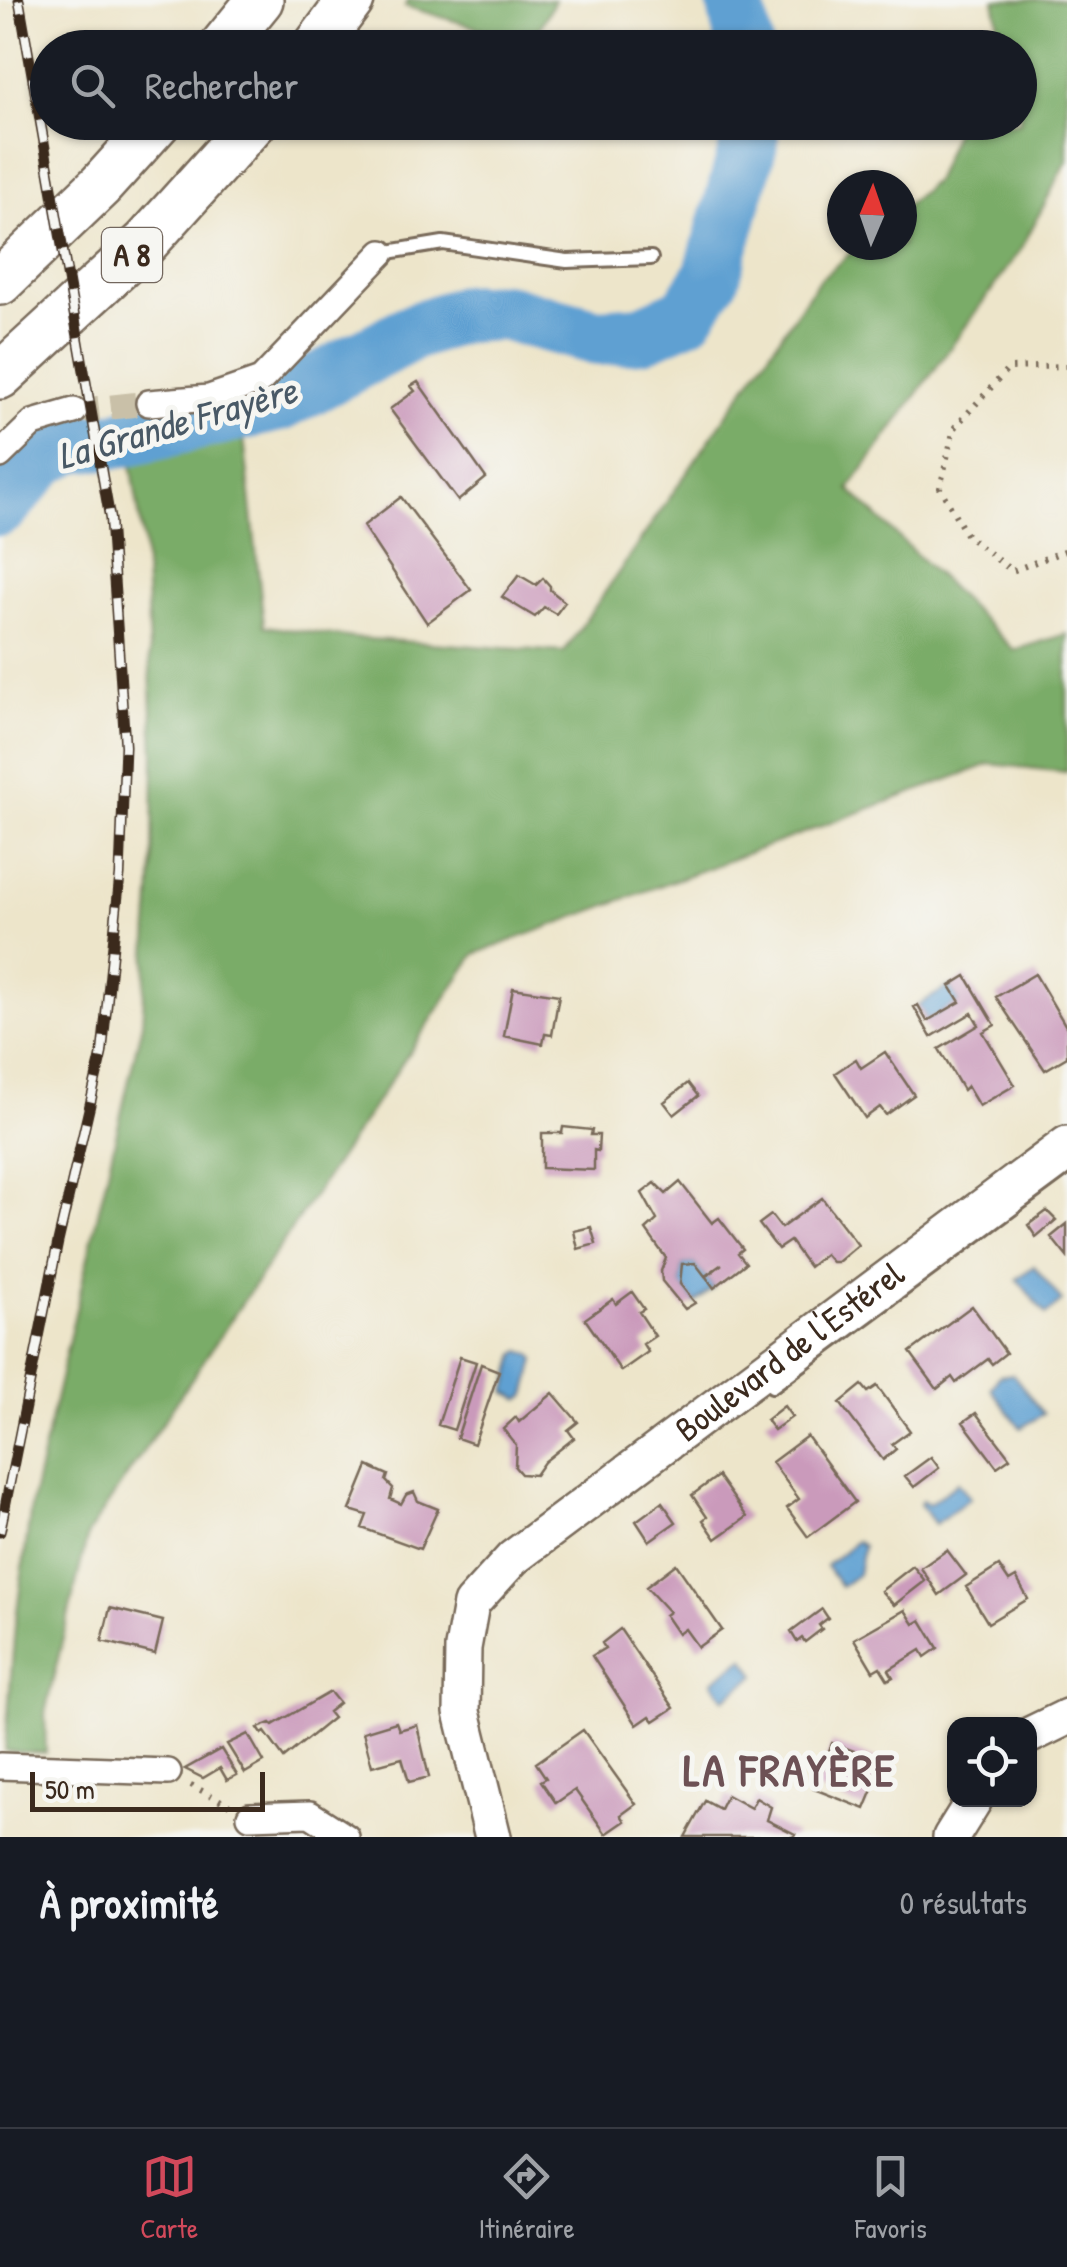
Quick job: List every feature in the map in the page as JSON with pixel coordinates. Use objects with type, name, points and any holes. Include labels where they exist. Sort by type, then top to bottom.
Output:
[{"type":"highway","points":[[236,30],[260,0]]},
{"type":"highway","points":[[328,30],[351,0]]},
{"type":"highway","name":"A 8","points":[[0,282],[142,140]]},
{"type":"highway","name":"A 8","points":[[0,376],[146,242],[238,140]]},
{"type":"street","points":[[150,403],[209,398],[261,380],[382,253]]},
{"type":"street","points":[[0,455],[33,423],[74,411]]},
{"type":"street","name":"Boulevard de l'Estérel","points":[[493,1837],[462,1712],[463,1648],[472,1604],[513,1558],[1067,1144]]},
{"type":"street","points":[[1037,1732],[1067,1717]]},
{"type":"street","points":[[0,1766],[168,1772]]},
{"type":"street","points":[[951,1837],[970,1807]]},
{"type":"street","points":[[250,1816],[310,1814],[346,1837]]},
{"type":"lane","points":[[382,253],[443,243],[567,261],[652,258]]},
{"type":"lane","name":"Boulevard de l'Estérel","points":[[766,1390],[1067,1168]]},
{"type":"lane","name":"Boulevard de l'Estérel","points":[[513,1558],[592,1519]]},
{"type":"path","points":[[1067,366],[1009,368],[954,428],[940,488],[967,536],[1012,571],[1067,550]]},
{"type":"path","points":[[168,1772],[250,1816]]},
{"type":"green space","points":[[408,0],[555,0],[539,30],[485,30],[405,6]]},
{"type":"green space","points":[[994,0],[1067,0],[1067,161],[1021,249],[849,489],[1014,650],[1067,634],[1067,772],[990,764],[475,954],[88,1534],[45,1713],[46,1753],[5,1751],[15,1626],[32,1500],[142,1023],[153,871],[154,751],[144,546],[130,456],[243,429],[264,626],[354,638],[564,652],[819,280],[842,260],[917,260],[917,196],[935,180],[951,140],[1037,140],[1037,30],[994,30],[998,20]]},
{"type":"water","points":[[950,986],[960,1002],[927,1021],[918,1005]]},
{"type":"water","points":[[695,1263],[714,1288],[695,1303],[680,1284],[682,1264]]},
{"type":"water","points":[[1034,1266],[1062,1301],[1046,1315],[1017,1279]]},
{"type":"water","points":[[521,1351],[535,1360],[526,1396],[521,1399],[506,1392],[516,1354]]},
{"type":"water","points":[[1013,1374],[1043,1414],[1021,1428],[991,1389],[999,1376]]},
{"type":"water","points":[[958,1482],[970,1498],[935,1524],[920,1504],[922,1500],[929,1504]]},
{"type":"water","points":[[856,1541],[863,1546],[858,1574],[841,1587],[826,1566]]},
{"type":"water","points":[[744,1658],[756,1675],[724,1699],[712,1681]]},
{"type":"building","points":[[418,382],[486,478],[458,501],[390,409],[415,391],[411,386]]},
{"type":"building","points":[[401,497],[471,590],[427,623],[363,526]]},
{"type":"building","points":[[519,575],[536,585],[543,578],[565,602],[556,614],[544,607],[535,617],[502,597]]},
{"type":"building","points":[[1035,974],[1067,1028],[1067,1057],[1045,1070],[996,997]]},
{"type":"building","points":[[966,976],[995,1025],[983,1032],[1015,1085],[979,1106],[967,1086],[963,1090],[939,1049],[979,1025],[972,1013],[931,1037],[914,1007],[918,1005],[927,1021],[960,1002],[950,986]]},
{"type":"building","points":[[513,988],[559,995],[552,1035],[545,1034],[543,1044],[504,1036]]},
{"type":"building","points":[[885,1052],[914,1095],[886,1115],[880,1107],[865,1118],[835,1073],[856,1059],[861,1068]]},
{"type":"building","points":[[688,1083],[698,1096],[674,1115],[664,1102]]},
{"type":"building","points":[[563,1127],[592,1130],[591,1135],[599,1135],[594,1170],[542,1168],[542,1133],[562,1133]]},
{"type":"building","points":[[680,1182],[712,1223],[719,1218],[743,1249],[738,1253],[746,1263],[714,1288],[706,1277],[722,1264],[705,1276],[695,1263],[682,1264],[680,1284],[695,1303],[685,1309],[662,1281],[666,1258],[646,1230],[657,1220],[642,1193],[655,1183],[666,1194]]},
{"type":"building","points":[[822,1198],[858,1245],[838,1262],[832,1262],[825,1254],[809,1267],[790,1241],[778,1249],[759,1224],[771,1215],[781,1228]]},
{"type":"building","points":[[1047,1211],[1056,1220],[1036,1237],[1028,1225]]},
{"type":"building","points":[[1067,1224],[1067,1257],[1051,1237]]},
{"type":"building","points":[[591,1227],[596,1244],[578,1249],[574,1231]]},
{"type":"building","points":[[632,1292],[644,1309],[639,1312],[655,1336],[643,1344],[648,1352],[621,1371],[585,1319],[613,1299],[616,1304]]},
{"type":"building","points":[[972,1306],[1006,1353],[992,1364],[988,1359],[956,1383],[952,1377],[937,1389],[910,1352]]},
{"type":"building","points":[[460,1357],[476,1362],[454,1430],[438,1425]]},
{"type":"building","points":[[481,1364],[499,1371],[474,1444],[457,1438]]},
{"type":"building","points":[[862,1385],[868,1392],[877,1386],[910,1431],[892,1444],[896,1449],[883,1460],[840,1403]]},
{"type":"building","points":[[553,1393],[578,1422],[568,1430],[574,1438],[544,1462],[535,1475],[521,1474],[515,1467],[516,1445],[503,1429],[516,1417],[519,1422]]},
{"type":"building","points":[[784,1406],[792,1417],[774,1430],[766,1420]]},
{"type":"building","points":[[976,1413],[1010,1458],[997,1467],[963,1422]]},
{"type":"building","points":[[807,1436],[855,1502],[808,1537],[787,1508],[799,1499],[772,1462]]},
{"type":"building","points":[[931,1457],[939,1468],[914,1487],[905,1476]]},
{"type":"building","points":[[368,1466],[388,1475],[386,1481],[393,1488],[390,1499],[401,1504],[406,1495],[414,1492],[418,1501],[438,1509],[420,1549],[362,1528],[367,1515],[350,1510]]},
{"type":"building","points":[[718,1476],[747,1517],[716,1539],[692,1495]]},
{"type":"building","points":[[662,1502],[676,1522],[649,1541],[636,1521]]},
{"type":"building","points":[[947,1550],[966,1575],[939,1595],[921,1568]]},
{"type":"building","points":[[676,1564],[722,1630],[698,1647],[685,1629],[678,1634],[665,1615],[669,1612],[646,1587]]},
{"type":"building","points":[[913,1566],[925,1581],[894,1605],[881,1591]]},
{"type":"building","points":[[999,1566],[1009,1581],[1016,1577],[1028,1599],[988,1623],[966,1587]]},
{"type":"building","points":[[110,1608],[163,1621],[155,1654],[102,1641]]},
{"type":"building","points":[[822,1609],[828,1618],[819,1625],[822,1629],[805,1642],[802,1638],[797,1642],[791,1632]]},
{"type":"building","points":[[905,1610],[914,1624],[921,1620],[938,1648],[925,1657],[921,1650],[889,1670],[893,1677],[888,1680],[880,1667],[873,1671],[854,1639]]},
{"type":"building","points":[[620,1629],[674,1708],[654,1721],[650,1716],[637,1725],[592,1656],[605,1648],[602,1643]]},
{"type":"building","points":[[330,1692],[339,1703],[328,1712],[333,1718],[284,1758],[258,1728],[273,1725]]},
{"type":"building","points":[[396,1722],[399,1730],[417,1725],[429,1777],[409,1782],[402,1758],[372,1766],[363,1732]]},
{"type":"building","points":[[583,1730],[636,1804],[621,1815],[625,1821],[606,1834],[575,1790],[556,1803],[541,1781],[546,1778],[536,1763]]},
{"type":"building","points":[[248,1734],[264,1762],[245,1773],[227,1744]]},
{"type":"building","points":[[832,1743],[887,1763],[884,1769],[878,1767],[865,1809],[814,1789]]},
{"type":"building","points":[[221,1749],[237,1775],[227,1780],[220,1768],[203,1778],[185,1769]]},
{"type":"building","points":[[727,1795],[751,1808],[756,1798],[771,1807],[767,1820],[795,1834],[685,1837],[705,1801],[720,1809]]},
{"type":"waterway","name":"La Grande Frayère","points":[[735,0],[741,30]]},
{"type":"waterway","name":"La Grande Frayère","points":[[0,507],[45,457],[72,444],[115,440],[279,403],[410,333],[463,314],[503,312],[598,337],[642,334],[687,314],[712,276],[750,140]]},
{"type":"tunnel","points":[[74,411],[149,403]]},
{"type":"railway","points":[[19,0],[30,63]]},
{"type":"railway","points":[[0,1532],[58,1242],[102,1053],[120,875],[125,746],[110,519],[44,140]]},
{"type":"district","name":"LA FRAYÈRE","points":[[790,1770]]}]
